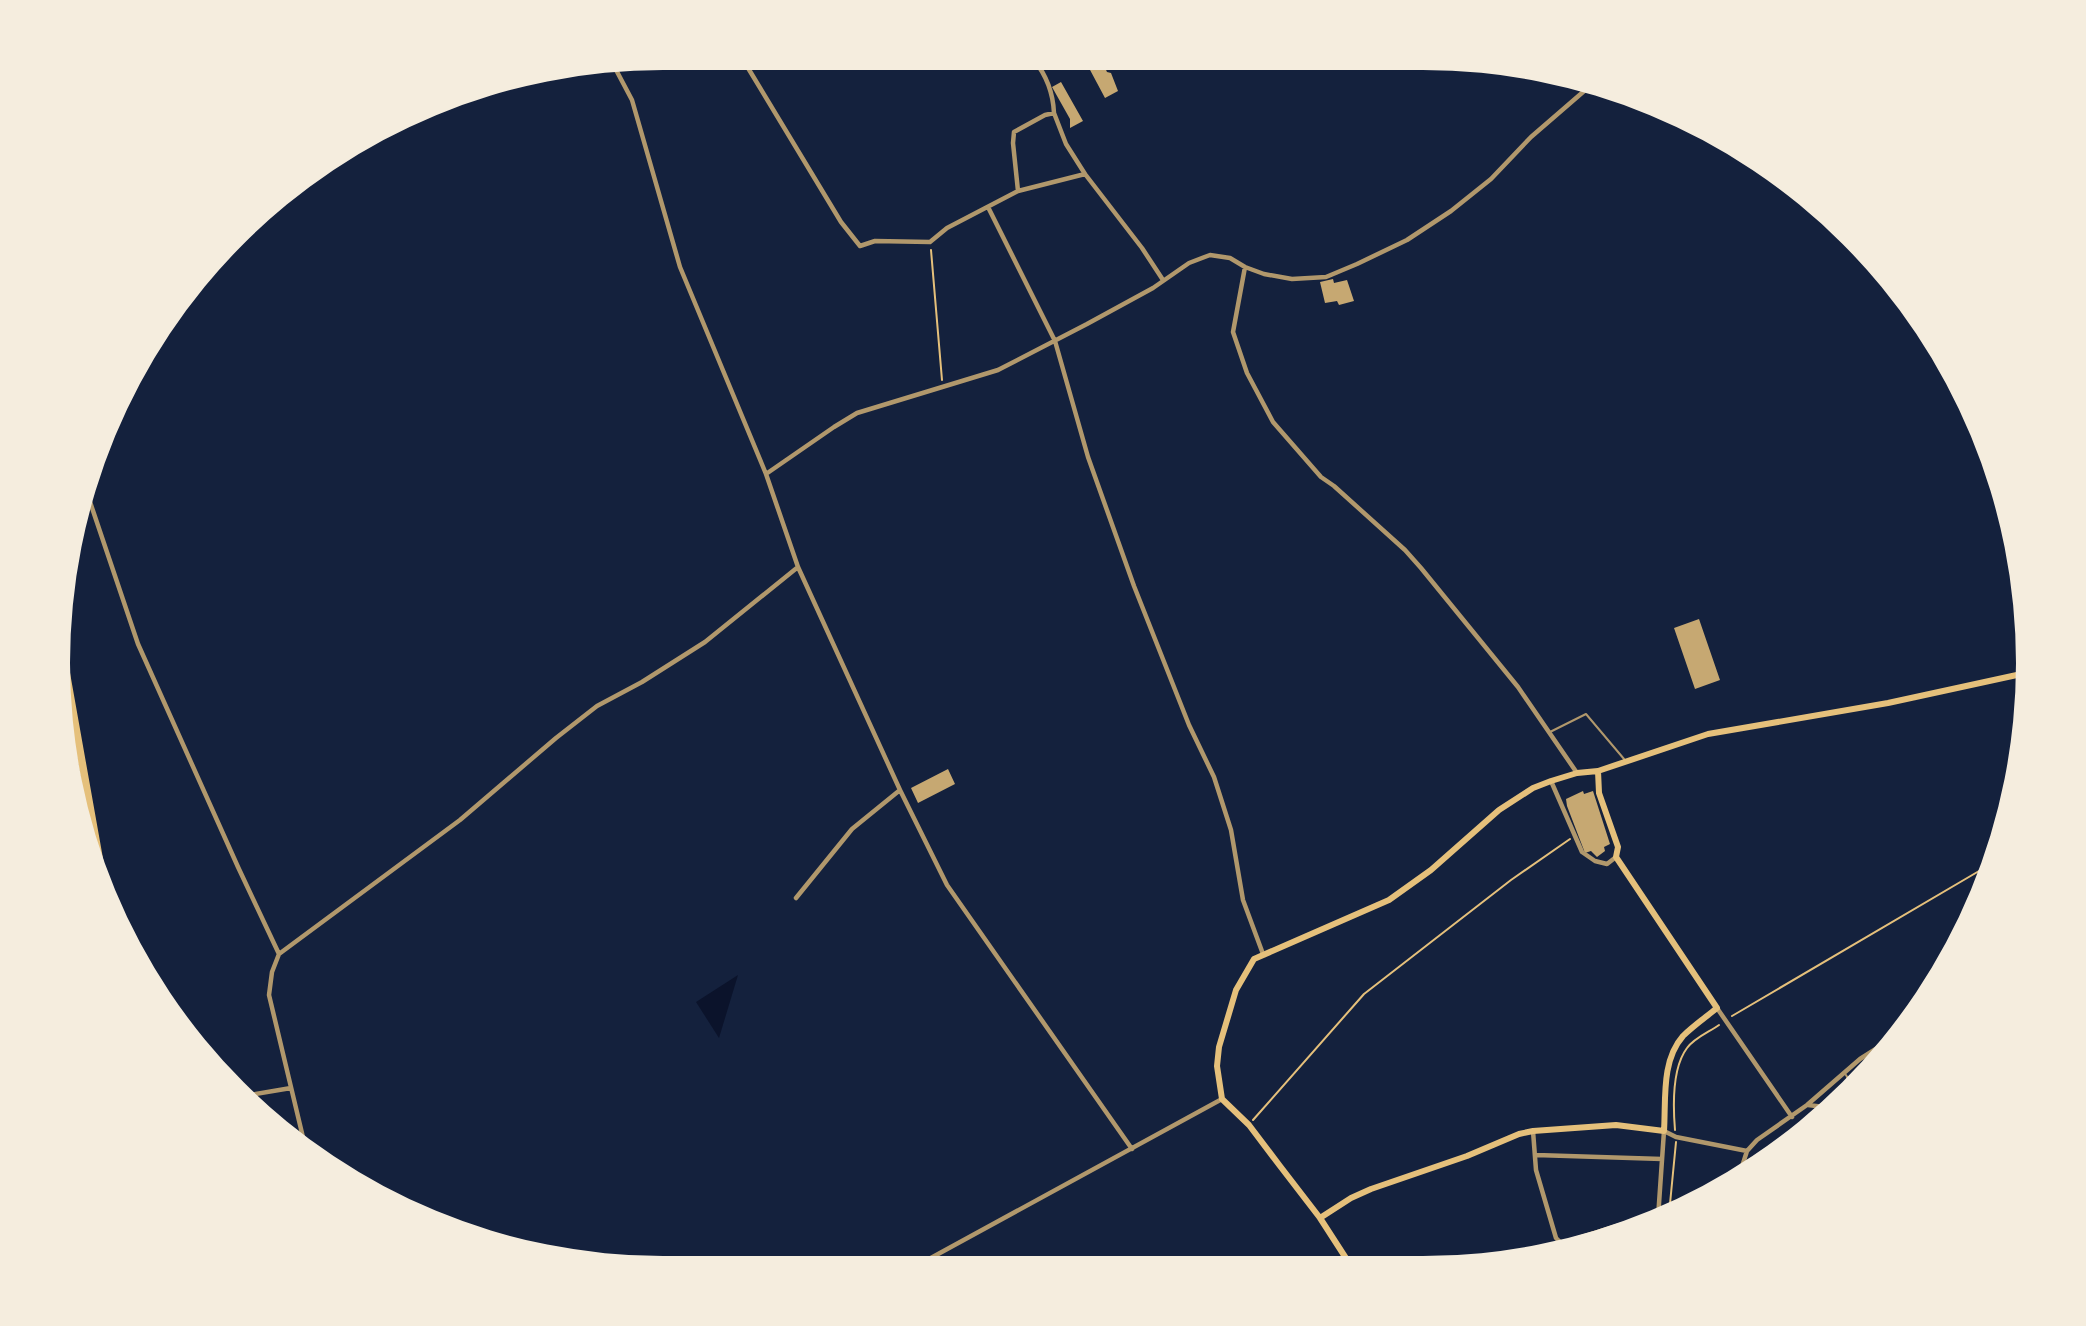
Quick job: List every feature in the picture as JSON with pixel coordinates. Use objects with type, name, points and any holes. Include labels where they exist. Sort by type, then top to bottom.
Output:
[{"type":"highway","points":[[71,701],[94,829]]},
{"type":"main road","points":[[1345,1256],[1320,1218],[1249,1125],[1222,1099],[1217,1066],[1224,1025],[1236,990],[1254,959],[1389,900],[1431,870],[1499,810],[1533,788],[1550,781],[1577,773],[1598,771],[1708,734],[1888,703],[2016,675]]},
{"type":"main road","points":[[1320,1218],[1351,1198],[1395,1179],[1443,1164],[1518,1134],[1616,1125],[1664,1131],[1666,1087],[1672,1056],[1684,1035],[1717,1008],[1616,858],[1618,847],[1599,793],[1598,771]]},
{"type":"street","points":[[749,70],[841,222],[860,246],[875,241],[930,242],[947,228],[1018,191],[1085,174]]},
{"type":"street","points":[[1042,70],[1053,95],[1054,113],[1066,144],[1163,280]]},
{"type":"street","points":[[617,72],[632,100],[680,267],[766,474],[798,568],[900,790],[947,885],[1132,1149]]},
{"type":"street","points":[[766,474],[857,413],[998,370],[1153,288],[1189,263],[1210,254],[1230,258],[1264,274],[1292,279],[1326,277],[1407,240],[1451,212],[1491,179],[1531,137],[1583,92]]},
{"type":"street","points":[[1018,191],[1014,132],[1054,113]]},
{"type":"street","points":[[988,207],[1055,341],[1088,457],[1135,586],[1189,725],[1214,776],[1231,830],[1243,900],[1262,954]]},
{"type":"street","points":[[1245,267],[1233,332],[1247,373],[1273,422],[1321,477],[1422,568],[1503,667],[1577,773]]},
{"type":"street","points":[[91,506],[138,645],[279,954]]},
{"type":"street","points":[[302,1133],[269,995],[272,972],[279,954],[460,820],[597,706],[642,682],[705,642],[798,568]]},
{"type":"street","points":[[1550,781],[1582,852],[1595,861],[1607,863],[1616,858]]},
{"type":"street","points":[[796,898],[852,829],[900,790]]},
{"type":"street","points":[[1717,1008],[1792,1117]]},
{"type":"street","points":[[1744,1161],[1747,1151],[1757,1140],[1792,1117],[1870,1052]]},
{"type":"street","points":[[256,1094],[291,1088]]},
{"type":"street","points":[[935,1256],[1222,1099]]},
{"type":"street","points":[[1807,1105],[1817,1106]]},
{"type":"street","points":[[1533,1131],[1536,1170],[1544,1203],[1558,1240]]},
{"type":"street","points":[[1659,1207],[1664,1131],[1676,1137],[1747,1151]]},
{"type":"street","points":[[1536,1155],[1662,1159]]},
{"type":"lane","points":[[1550,733],[1586,714],[1627,762]]},
{"type":"lane","points":[[1844,1072],[1847,1077]]},
{"type":"path","points":[[930,242],[942,386]]},
{"type":"path","points":[[1249,1125],[1364,994],[1511,880],[1573,837]]},
{"type":"path","points":[[1670,1202],[1676,1137],[1676,1073],[1688,1045],[1978,872]]},
{"type":"water","points":[[738,975],[719,1038],[696,1002]]},
{"type":"building","points":[[1090,70],[1106,70],[1111,73],[1118,91],[1105,98]]},
{"type":"building","points":[[1061,82],[1083,121],[1070,128],[1070,119],[1052,87]]},
{"type":"building","points":[[1333,279],[1334,283],[1347,280],[1354,301],[1339,305],[1337,301],[1325,303],[1320,282]]},
{"type":"building","points":[[1699,619],[1720,680],[1695,689],[1674,628]]},
{"type":"building","points":[[948,769],[955,784],[918,803],[911,788]]},
{"type":"building","points":[[1583,791],[1584,794],[1593,791],[1610,844],[1604,847],[1605,851],[1597,857],[1591,851],[1585,853],[1567,806],[1566,799]]}]
